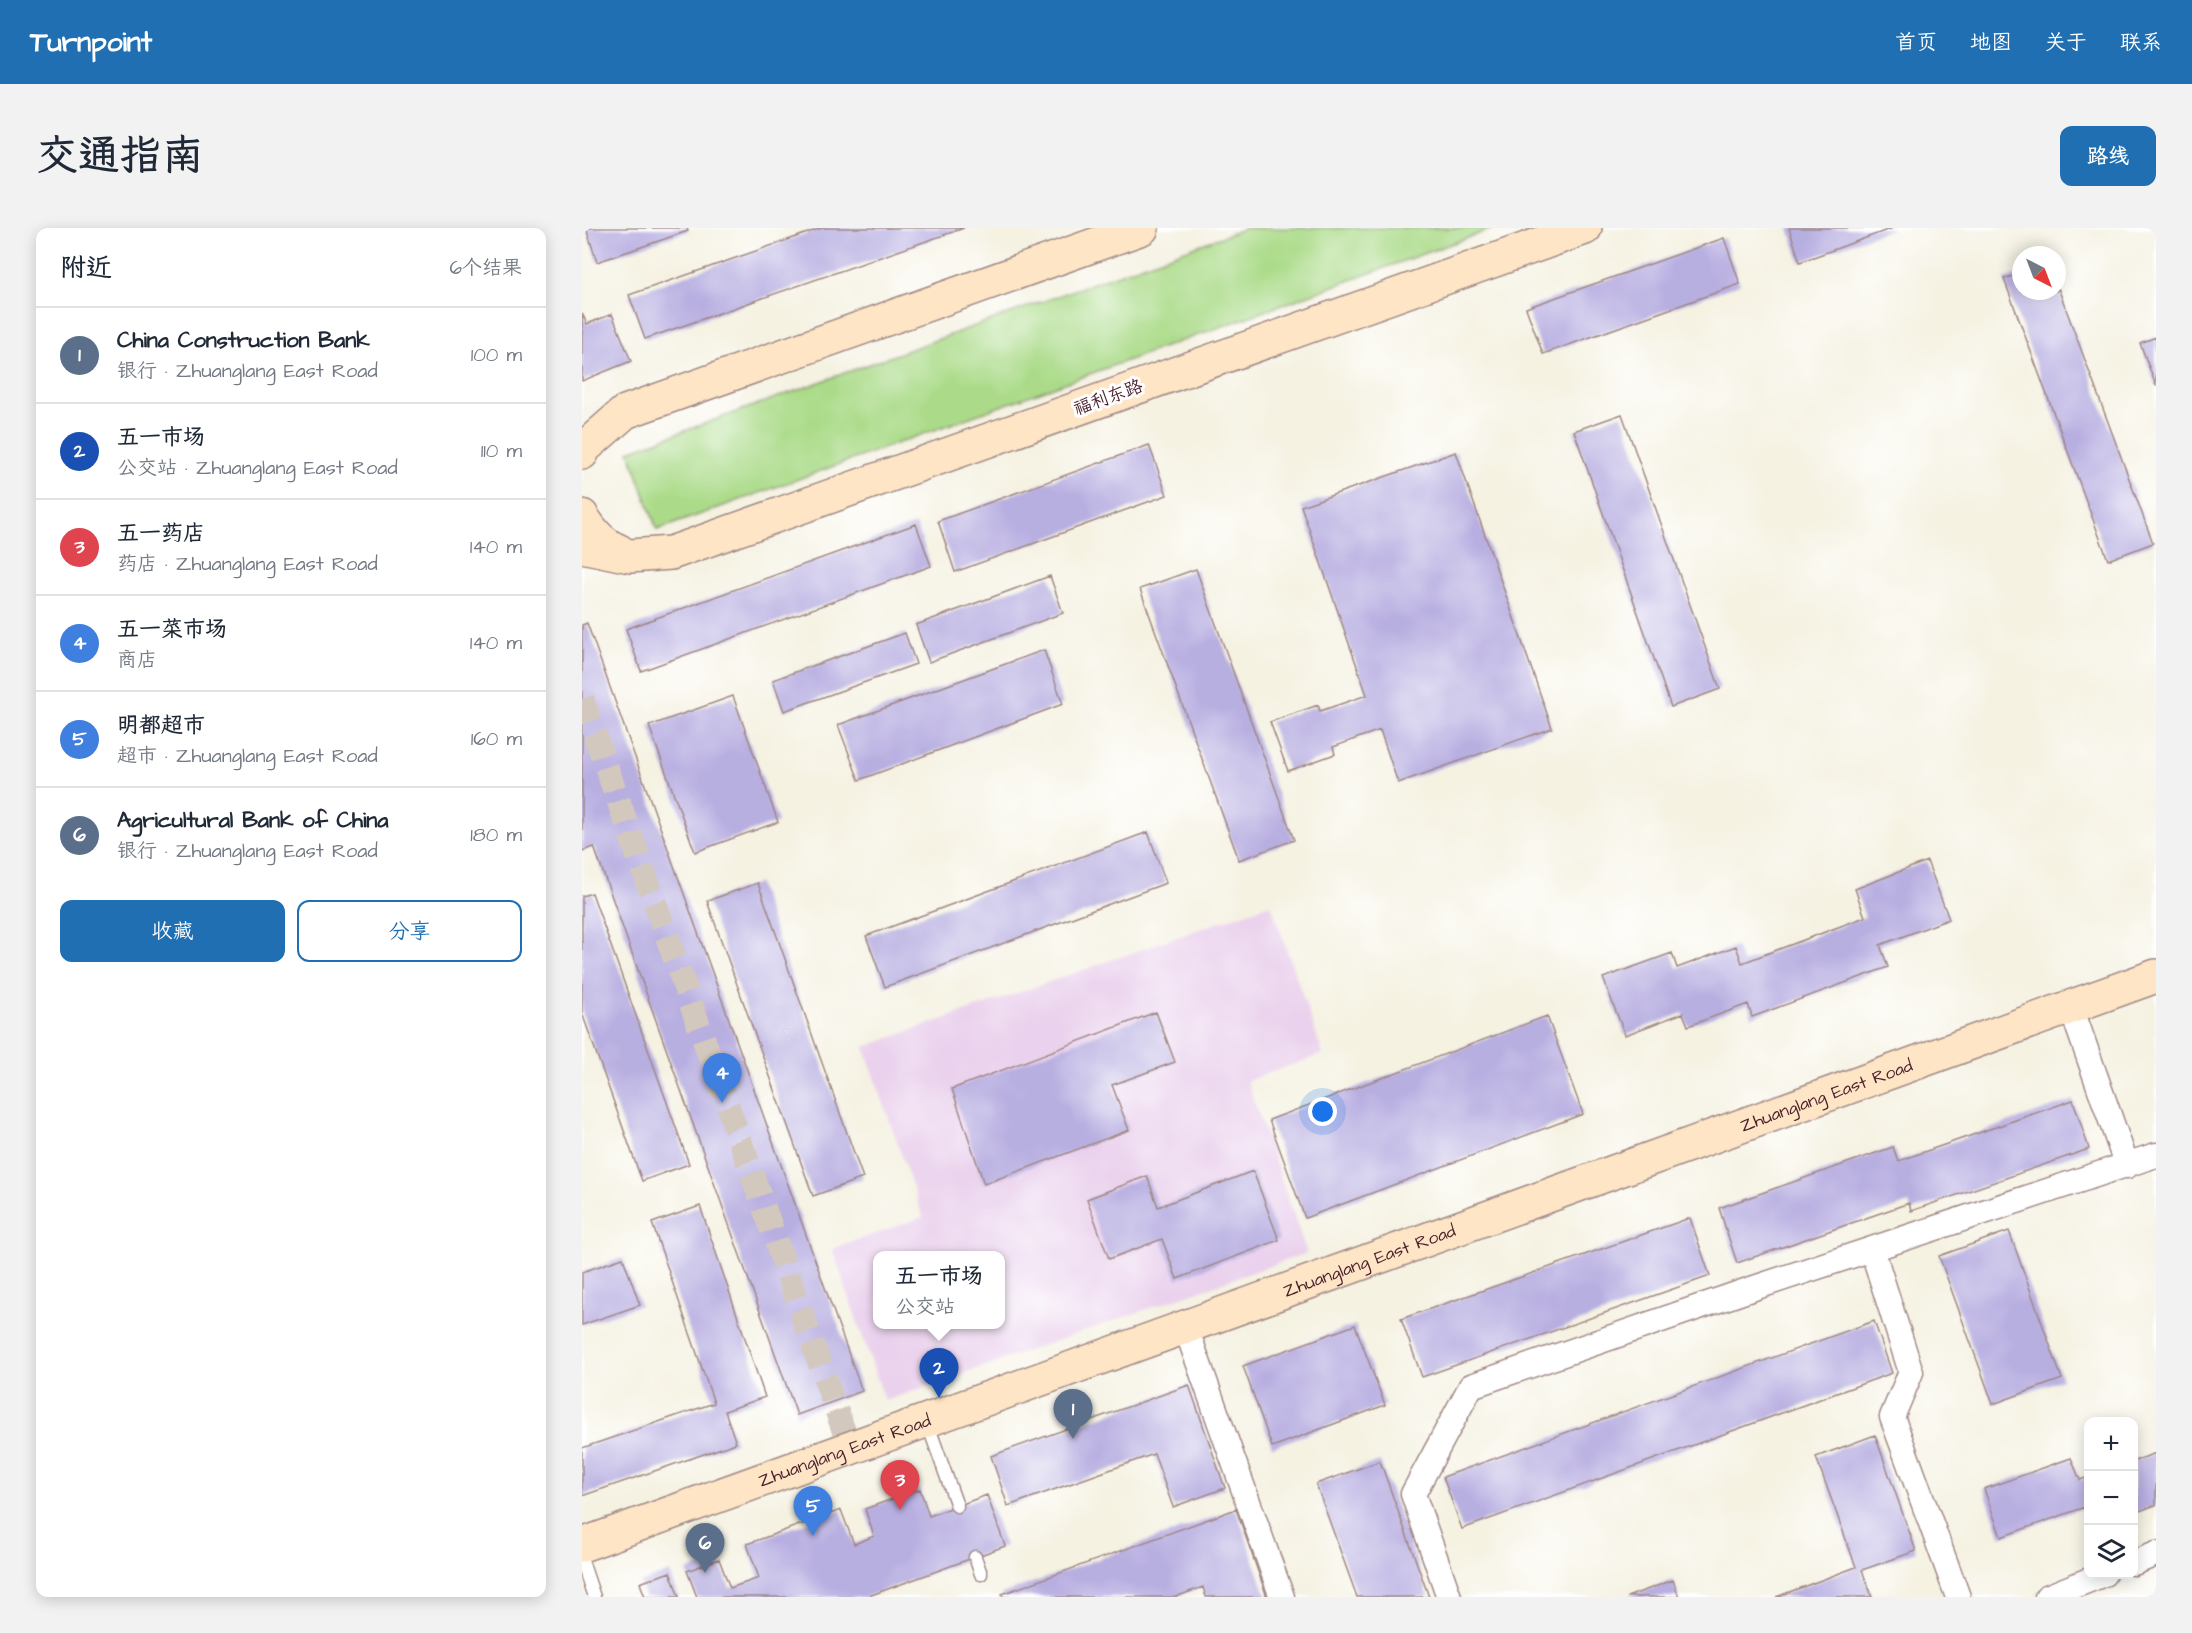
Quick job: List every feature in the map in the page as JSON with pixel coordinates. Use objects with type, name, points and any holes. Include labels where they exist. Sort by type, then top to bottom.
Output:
[{"type":"main road","points":[[582,453],[584,448],[625,412],[1142,228]]},
{"type":"main road","name":"福利东路","points":[[582,546],[630,556],[671,553],[1585,228]]},
{"type":"main road","points":[[582,516],[592,533],[609,548],[630,556]]},
{"type":"main road","name":"Zhuanglang East Road","points":[[582,1545],[2156,976]]},
{"type":"street","points":[[2071,1007],[2127,1166]]},
{"type":"street","points":[[1449,1597],[1413,1494],[1471,1386],[1745,1291],[2156,1155]]},
{"type":"street","points":[[1872,1249],[1911,1372],[1892,1417],[1958,1597]]},
{"type":"street","points":[[1186,1328],[1282,1597]]},
{"type":"street","points":[[2138,1561],[2156,1554]]},
{"type":"street","points":[[2047,1597],[2094,1579]]},
{"type":"lane","points":[[927,1420],[957,1506]]},
{"type":"lane","points":[[975,1557],[981,1574]]},
{"type":"lane","points":[[582,1562],[594,1597]]},
{"type":"shaded area","points":[[1271,904],[1323,1054],[1247,1081],[1307,1253],[885,1401],[832,1249],[923,1217],[864,1047]]},
{"type":"green space","points":[[1246,228],[1495,228],[657,530],[629,451]]},
{"type":"building","points":[[586,228],[687,228],[688,231],[597,262]]},
{"type":"building","points":[[822,228],[964,228],[645,339],[629,295]]},
{"type":"building","points":[[1789,228],[1893,228],[1800,262]]},
{"type":"building","points":[[1724,238],[1740,284],[1543,354],[1526,308]]},
{"type":"building","points":[[2012,276],[2012,300],[2063,300],[2153,543],[2108,560],[2004,279]]},
{"type":"building","points":[[582,313],[587,324],[612,314],[631,361],[582,381]]},
{"type":"building","points":[[2156,337],[2156,386],[2140,343]]},
{"type":"building","points":[[1622,414],[1720,689],[1671,707],[1574,431]]},
{"type":"building","points":[[1149,445],[1167,495],[955,572],[938,521]]},
{"type":"building","points":[[1456,452],[1552,728],[1398,783],[1380,730],[1333,747],[1335,754],[1288,771],[1270,722],[1318,705],[1320,711],[1367,695],[1301,506]]},
{"type":"building","points":[[916,524],[931,566],[641,671],[626,629]]},
{"type":"building","points":[[1196,569],[1294,840],[1239,860],[1140,589]]},
{"type":"building","points":[[1050,576],[1063,613],[929,662],[916,625]]},
{"type":"building","points":[[587,623],[862,1391],[797,1415],[594,847],[582,851],[582,625]]},
{"type":"building","points":[[905,633],[916,664],[784,711],[773,680]]},
{"type":"building","points":[[1044,650],[1063,704],[859,780],[838,725]]},
{"type":"building","points":[[733,696],[778,822],[695,852],[649,726]]},
{"type":"building","points":[[1148,832],[1166,883],[885,987],[866,936]]},
{"type":"building","points":[[1927,861],[1949,919],[1880,945],[1888,967],[1752,1017],[1748,1004],[1688,1026],[1683,1013],[1625,1035],[1603,978],[1672,953],[1677,968],[1736,946],[1742,963],[1865,917],[1855,889]]},
{"type":"building","points":[[758,883],[863,1178],[813,1196],[707,901]]},
{"type":"building","points":[[592,893],[689,1164],[642,1181],[582,1013],[582,896]]},
{"type":"building","points":[[1156,1012],[1175,1062],[1112,1085],[1129,1130],[984,1184],[952,1089]]},
{"type":"building","points":[[1547,1016],[1583,1114],[1305,1218],[1269,1120]]},
{"type":"building","points":[[2073,1100],[2089,1149],[1911,1211],[1909,1203],[1737,1263],[1719,1208],[1893,1147],[1898,1161]]},
{"type":"building","points":[[1253,1171],[1279,1240],[1177,1279],[1162,1239],[1109,1259],[1087,1199],[1147,1176],[1158,1207]]},
{"type":"building","points":[[700,1206],[765,1397],[725,1411],[736,1443],[582,1496],[582,1448],[714,1403],[652,1223]]},
{"type":"building","points":[[1690,1218],[1710,1276],[1422,1377],[1401,1319]]},
{"type":"building","points":[[2009,1231],[2062,1379],[1993,1404],[1939,1256]]},
{"type":"building","points":[[623,1258],[640,1305],[582,1325],[582,1272]]},
{"type":"building","points":[[1874,1321],[1892,1373],[1462,1529],[1443,1477]]},
{"type":"building","points":[[1355,1325],[1385,1405],[1272,1447],[1243,1366]]},
{"type":"building","points":[[1189,1385],[1225,1488],[1173,1507],[1154,1454],[1008,1506],[991,1456]]},
{"type":"building","points":[[1875,1435],[1916,1551],[1862,1570],[1872,1597],[1776,1597],[1856,1567],[1816,1457]]},
{"type":"building","points":[[2156,1453],[2156,1505],[2138,1512],[2138,1471],[2138,1460]]},
{"type":"building","points":[[2071,1458],[2080,1480],[2084,1478],[2084,1507],[2001,1537],[1984,1489]]},
{"type":"building","points":[[1380,1461],[1429,1597],[1357,1597],[1316,1484]]},
{"type":"building","points":[[920,1489],[929,1516],[987,1495],[1005,1546],[866,1597],[697,1597],[687,1571],[719,1559],[730,1588],[759,1578],[747,1544],[841,1510],[854,1544],[874,1536],[865,1509]]},
{"type":"building","points":[[1236,1509],[1267,1597],[1206,1597],[1203,1587],[1175,1597],[1003,1597],[1002,1594]]},
{"type":"building","points":[[670,1572],[679,1597],[645,1597],[640,1583]]},
{"type":"building","points":[[1673,1580],[1679,1597],[1627,1597]]},
{"type":"tunnel","points":[[582,699],[850,1448]]},
{"type":"place","name":"五一菜市场","points":[[722,1103]]},
{"type":"place","name":"五一市场","points":[[939,1398]]},
{"type":"place","name":"China Construction Bank","points":[[1073,1439]]},
{"type":"place","name":"五一药店","points":[[900,1510]]},
{"type":"place","name":"明都超市","points":[[813,1536]]},
{"type":"place","name":"Agricultural Bank of China","points":[[705,1573]]}]
